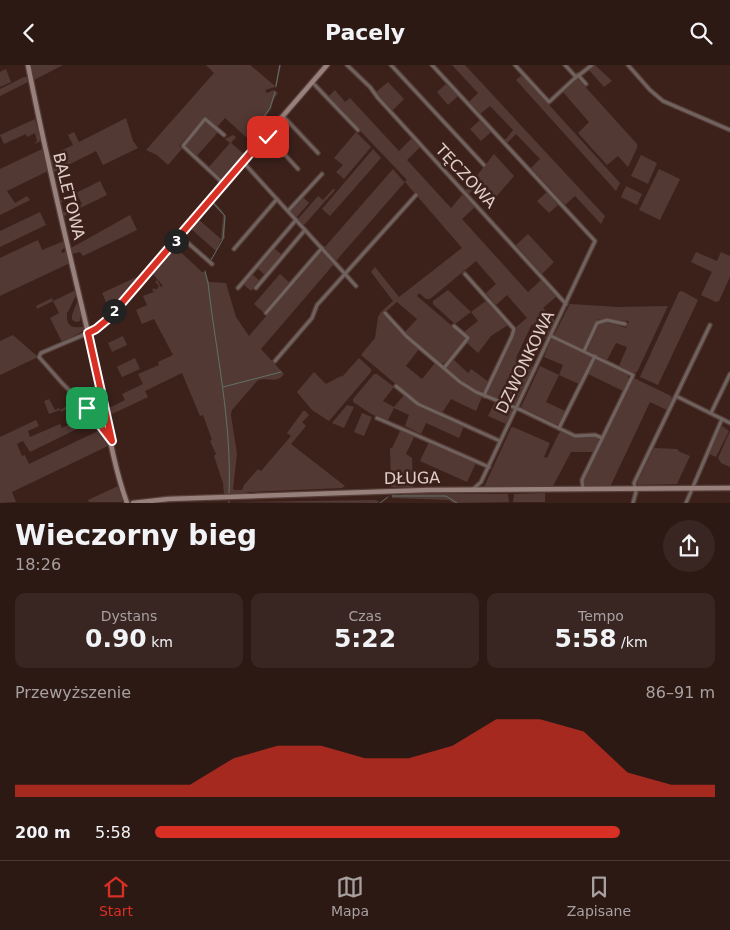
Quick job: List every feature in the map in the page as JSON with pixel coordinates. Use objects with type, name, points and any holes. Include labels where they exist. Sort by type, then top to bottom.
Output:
[{"type":"street","name":"BALETOWA","points":[[28,65],[42,139],[88,333],[119,476],[127,503]]},
{"type":"street","points":[[112,441],[87,408],[40,359],[39,355],[93,331],[106,321],[327,65]]},
{"type":"street","name":"TĘCZOWA","points":[[347,65],[370,87],[566,304]]},
{"type":"street","points":[[392,65],[484,165]]},
{"type":"street","name":"DZWONKOWA","points":[[432,65],[595,241],[489,467],[480,484],[472,490]]},
{"type":"street","points":[[515,65],[549,102],[592,65]]},
{"type":"street","points":[[565,65],[586,84]]},
{"type":"street","points":[[628,65],[650,90],[663,101],[730,130]]},
{"type":"street","points":[[312,83],[358,130]]},
{"type":"street","points":[[283,116],[318,153]]},
{"type":"street","points":[[224,135],[205,119],[183,146],[224,184]]},
{"type":"street","points":[[266,135],[298,169]]},
{"type":"street","points":[[244,163],[356,286]]},
{"type":"street","points":[[288,211],[322,174]]},
{"type":"street","points":[[275,361],[312,317],[317,305],[416,195]]},
{"type":"street","points":[[234,249],[277,199]]},
{"type":"street","points":[[238,288],[296,220]]},
{"type":"street","points":[[256,288],[305,230]]},
{"type":"street","points":[[180,236],[212,264]]},
{"type":"street","points":[[266,313],[322,248]]},
{"type":"street","points":[[465,273],[514,329],[485,396]]},
{"type":"street","points":[[385,313],[403,333],[468,388],[577,436],[592,435],[602,438]]},
{"type":"street","points":[[584,351],[598,323],[607,320],[626,324]]},
{"type":"street","points":[[633,503],[636,492],[634,483],[710,325]]},
{"type":"street","points":[[444,368],[468,338],[454,326]]},
{"type":"street","points":[[551,336],[633,375],[582,480],[583,489]]},
{"type":"street","points":[[559,428],[595,356]]},
{"type":"street","points":[[711,413],[730,374]]},
{"type":"street","points":[[396,385],[418,403],[500,441]]},
{"type":"street","points":[[676,396],[730,423]]},
{"type":"street","points":[[377,418],[402,427],[489,467]]},
{"type":"street","points":[[686,503],[722,419]]},
{"type":"street","name":"DŁUGA","points":[[133,503],[170,499],[382,491],[730,488]]},
{"type":"shaded area","points":[[31,65],[63,65],[34,80]]},
{"type":"shaded area","points":[[206,65],[250,65],[275,86],[279,65],[281,65],[276,88],[265,90],[267,93],[274,90],[278,93],[271,109],[262,121],[255,145],[225,118],[217,127],[205,116],[179,146],[182,149],[168,165],[157,155],[146,150],[214,73]]},
{"type":"shaded area","points":[[452,65],[465,65],[605,216],[601,224],[575,196],[565,205],[531,168],[540,159],[516,134],[507,145],[502,139],[506,139],[513,130],[490,106],[480,114],[469,102],[478,93]]},
{"type":"shaded area","points":[[595,65],[612,81],[604,87],[589,70]]},
{"type":"shaded area","points":[[6,69],[11,82],[0,87],[0,72]]},
{"type":"shaded area","points":[[522,75],[620,183],[616,191],[516,80]]},
{"type":"shaded area","points":[[27,77],[28,82],[0,96],[0,89]]},
{"type":"shaded area","points":[[576,79],[580,81],[637,144],[628,167],[618,156],[607,165],[578,133],[589,122],[563,92]]},
{"type":"shaded area","points":[[388,82],[404,99],[392,111],[376,92]]},
{"type":"shaded area","points":[[446,84],[458,96],[448,105],[437,92]]},
{"type":"shaded area","points":[[335,90],[345,102],[350,98],[399,151],[412,138],[420,147],[407,160],[451,208],[462,195],[468,198],[475,207],[462,219],[528,292],[542,279],[557,296],[543,308],[555,321],[546,339],[532,324],[516,358],[533,367],[515,404],[513,405],[488,395],[488,392],[517,329],[516,327],[527,318],[507,295],[496,305],[486,293],[496,284],[476,261],[430,299],[426,299],[419,293],[417,296],[465,337],[465,340],[444,363],[441,363],[404,333],[417,319],[397,302],[383,314],[419,349],[406,366],[422,379],[435,363],[463,386],[482,397],[476,411],[451,399],[442,413],[416,401],[361,355],[375,338],[378,317],[393,301],[371,272],[375,267],[399,297],[462,248],[405,182],[335,262],[324,248],[393,169],[404,182],[407,180],[328,97]]},
{"type":"shaded area","points":[[126,118],[133,141],[138,148],[103,165],[96,151],[54,172],[50,156],[73,145],[68,135],[74,132],[79,142]]},
{"type":"shaded area","points":[[35,119],[41,141],[34,144],[37,141],[35,133],[27,137],[26,134],[4,144],[0,135]]},
{"type":"shaded area","points":[[480,120],[491,132],[481,141],[470,129]]},
{"type":"shaded area","points":[[205,122],[218,132],[196,157],[184,146]]},
{"type":"shaded area","points":[[356,132],[371,147],[344,179],[336,172],[343,165],[334,158]]},
{"type":"shaded area","points":[[233,135],[236,137],[231,143],[245,155],[223,181],[208,168],[230,143],[225,139]]},
{"type":"shaded area","points":[[42,149],[48,171],[7,191],[15,203],[27,196],[30,200],[0,215],[0,169]]},
{"type":"shaded area","points":[[373,149],[381,158],[330,216],[322,209]]},
{"type":"shaded area","points":[[494,154],[514,176],[495,198],[479,181],[469,194],[465,191]]},
{"type":"shaded area","points":[[641,155],[657,163],[648,184],[631,176]]},
{"type":"shaded area","points":[[659,169],[680,179],[660,220],[639,210]]},
{"type":"shaded area","points":[[100,181],[107,195],[64,216],[62,211],[65,212],[82,204],[77,194],[60,203],[60,201]]},
{"type":"shaded area","points":[[626,186],[642,194],[637,205],[621,197]]},
{"type":"shaded area","points":[[333,189],[335,190],[302,225],[298,219],[318,196],[323,200]]},
{"type":"shaded area","points":[[547,192],[558,205],[549,213],[537,201]]},
{"type":"shaded area","points":[[303,197],[309,203],[296,218],[290,211]]},
{"type":"shaded area","points":[[213,201],[222,211],[225,218],[225,238],[221,240],[216,251],[190,228],[198,219],[221,239],[223,215],[212,203]]},
{"type":"shaded area","points":[[40,212],[46,225],[0,247],[0,231]]},
{"type":"shaded area","points":[[130,215],[137,230],[83,256],[80,252],[72,254],[71,248]]},
{"type":"shaded area","points":[[528,234],[554,262],[542,274],[516,245]]},
{"type":"shaded area","points":[[38,240],[42,250],[64,241],[65,247],[61,251],[62,253],[67,251],[70,263],[0,296],[0,258]]},
{"type":"shaded area","points":[[174,246],[202,272],[205,272],[209,282],[226,283],[236,317],[249,336],[322,251],[334,264],[261,349],[284,374],[275,380],[264,379],[257,381],[232,410],[231,415],[237,454],[233,489],[242,490],[258,469],[261,471],[291,436],[287,433],[303,411],[309,415],[302,422],[306,426],[291,444],[345,486],[342,488],[224,494],[223,483],[214,456],[216,454],[210,441],[212,440],[203,415],[200,416],[182,373],[145,391],[148,397],[110,415],[107,409],[125,400],[122,394],[143,384],[138,374],[159,365],[158,362],[173,355],[154,319],[142,324],[136,310],[147,305],[143,296],[154,292],[152,290],[154,288],[156,290],[159,286],[155,282],[157,280],[161,287],[163,286],[151,272]]},
{"type":"shaded area","points":[[274,248],[282,255],[265,275],[257,268]]},
{"type":"shaded area","points":[[696,252],[717,261],[721,252],[730,256],[730,277],[719,301],[716,302],[701,295],[712,272],[691,262]]},
{"type":"shaded area","points":[[252,274],[260,281],[251,291],[243,284]]},
{"type":"shaded area","points":[[280,274],[290,283],[264,313],[254,304]]},
{"type":"shaded area","points":[[141,275],[123,297],[107,304],[102,293]]},
{"type":"shaded area","points":[[76,290],[76,295],[68,312],[66,312],[67,320],[72,326],[84,327],[85,330],[62,342],[50,318],[59,313],[53,301]]},
{"type":"shaded area","points":[[448,290],[471,312],[455,324],[433,304],[433,301]]},
{"type":"shaded area","points":[[682,291],[698,300],[658,385],[640,377],[679,292]]},
{"type":"shaded area","points":[[52,298],[53,301],[37,309],[36,306]]},
{"type":"shaded area","points":[[487,300],[508,325],[491,336],[478,353],[467,343],[471,338],[464,332],[478,321],[471,312]]},
{"type":"shaded area","points":[[77,302],[81,315],[80,321],[76,322],[72,320],[72,315]]},
{"type":"shaded area","points":[[570,304],[618,307],[668,306],[637,372],[634,373],[619,366],[627,347],[616,343],[607,360],[588,351],[599,325],[610,323],[626,328],[629,321],[598,319],[584,347],[581,348],[554,335]]},
{"type":"shaded area","points":[[13,335],[38,357],[0,375],[0,341]]},
{"type":"shaded area","points":[[123,336],[127,345],[112,352],[108,343]]},
{"type":"shaded area","points":[[554,339],[590,357],[591,359],[579,384],[559,375],[563,365],[544,357],[551,340]]},
{"type":"shaded area","points":[[135,358],[140,369],[122,377],[117,367]]},
{"type":"shaded area","points":[[359,358],[371,369],[371,372],[329,421],[312,410],[297,392],[314,372],[326,384],[342,377]]},
{"type":"shaded area","points":[[453,359],[468,373],[471,369],[489,382],[485,391],[481,392],[469,387],[447,369],[447,366]]},
{"type":"shaded area","points":[[597,360],[628,375],[623,391],[588,374],[594,361]]},
{"type":"shaded area","points":[[540,366],[559,375],[546,402],[565,411],[559,424],[521,407]]},
{"type":"shaded area","points":[[374,374],[377,374],[394,387],[383,401],[394,407],[404,395],[416,405],[464,426],[459,438],[426,423],[421,434],[405,426],[409,415],[394,408],[388,420],[373,415],[353,402],[353,399]]},
{"type":"shaded area","points":[[634,378],[671,396],[672,399],[667,410],[650,402],[610,487],[585,486],[583,483]]},
{"type":"shaded area","points":[[49,399],[55,410],[59,408],[60,410],[49,414],[44,401]]},
{"type":"shaded area","points":[[495,402],[511,408],[512,412],[506,424],[488,416]]},
{"type":"shaded area","points":[[71,404],[73,409],[70,410],[69,408],[61,412],[60,410]]},
{"type":"shaded area","points":[[347,405],[354,407],[344,428],[332,423]]},
{"type":"shaded area","points":[[362,413],[372,417],[364,436],[354,432]]},
{"type":"shaded area","points":[[36,420],[39,426],[28,431],[30,437],[60,424],[62,428],[74,422],[79,428],[30,452],[23,441],[17,444],[22,456],[25,455],[29,464],[100,430],[110,445],[12,492],[16,502],[0,503],[0,437]]},
{"type":"shaded area","points":[[722,426],[729,431],[716,457],[709,454]]},
{"type":"shaded area","points":[[513,427],[550,443],[544,457],[547,458],[559,433],[562,431],[576,438],[595,437],[599,442],[594,452],[571,452],[553,486],[484,487]]},
{"type":"shaded area","points":[[401,429],[415,435],[406,454],[412,458],[413,487],[391,487],[390,448],[392,448]]},
{"type":"shaded area","points":[[730,431],[730,467],[721,463],[718,458]]},
{"type":"shaded area","points":[[429,442],[476,463],[467,482],[420,461]]},
{"type":"shaded area","points":[[654,448],[677,449],[690,456],[677,484],[638,485],[637,483]]},
{"type":"shaded area","points":[[118,486],[122,502],[89,502],[88,500]]},
{"type":"shaded area","points":[[404,493],[508,494],[509,502],[453,503],[449,500],[392,498],[392,495],[402,495]]},
{"type":"shaded area","points":[[545,493],[545,502],[513,502],[514,494]]},
{"type":"shaded area","points":[[379,501],[378,503],[232,502]]},
{"type":"waterway","points":[[276,86],[280,65]]},
{"type":"waterway","points":[[256,141],[261,121],[270,108],[275,92]]},
{"type":"waterway","points":[[211,260],[223,239],[225,216],[212,202]]},
{"type":"waterway","points":[[205,271],[226,414],[229,493]]},
{"type":"waterway","points":[[223,387],[281,372]]},
{"type":"waterway","points":[[392,496],[446,496],[457,503]]},
{"type":"waterway","points":[[380,503],[388,497]]},
{"type":"route","points":[[87,408],[112,441],[88,333],[108,319],[266,135],[268,137]]}]
